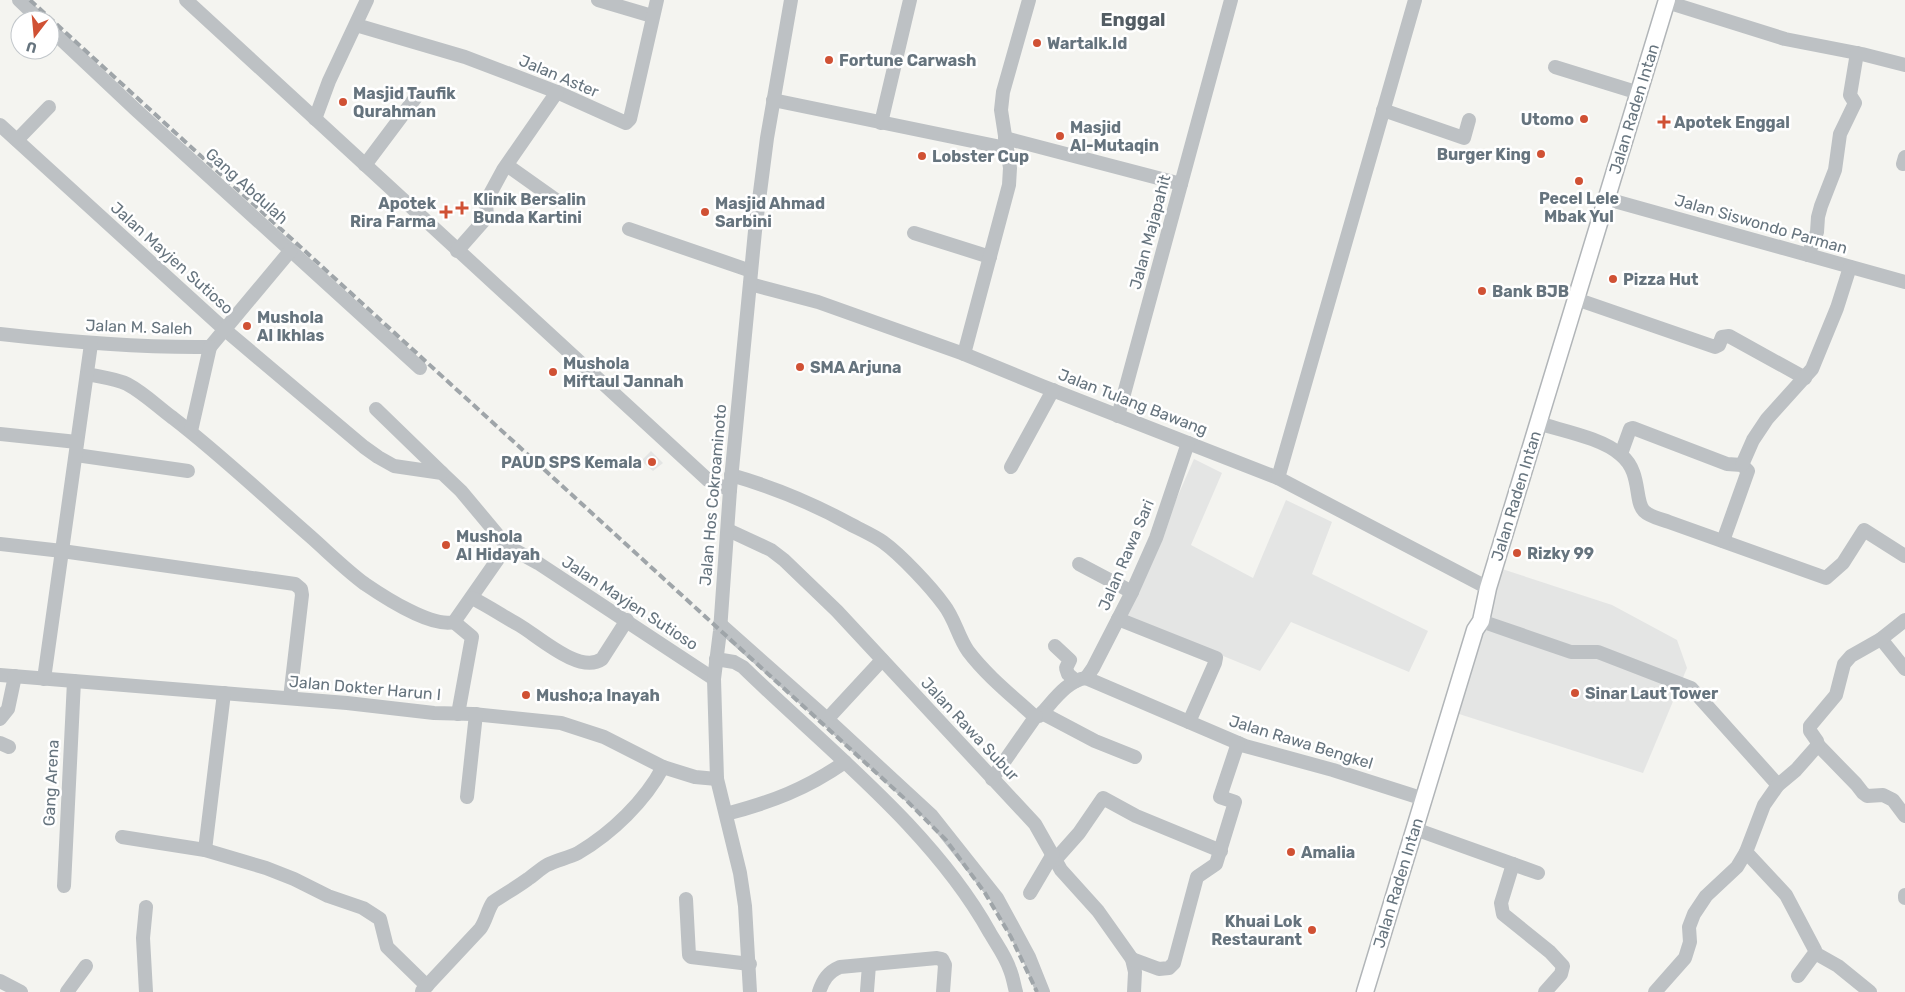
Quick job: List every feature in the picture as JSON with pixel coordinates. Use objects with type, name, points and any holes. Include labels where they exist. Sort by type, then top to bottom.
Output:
[{"type":"main road","name":"Jalan Raden Intan","points":[[1365,992],[1475,630],[1481,621],[1488,588],[1667,1]]},
{"type":"street","points":[[19,0],[30,10]]},
{"type":"street","points":[[186,0],[708,480],[730,490]]},
{"type":"street","points":[[315,118],[329,82],[367,0]]},
{"type":"street","points":[[598,0],[652,16]]},
{"type":"street","name":"Jalan Aster","points":[[356,25],[465,57],[557,92],[622,122],[628,122],[657,0]]},
{"type":"street","name":"Jalan Hos Cokroaminoto","points":[[750,992],[750,964],[742,881],[717,779],[714,679],[728,530],[731,475],[751,278],[767,138],[791,0]]},
{"type":"street","points":[[881,123],[910,0]]},
{"type":"street","points":[[964,354],[1009,186],[1010,168],[1001,110],[1003,92],[1029,0]]},
{"type":"street","name":"Jalan Majapahit","points":[[1118,416],[1231,0]]},
{"type":"street","points":[[1278,478],[1415,0]]},
{"type":"street","points":[[1667,1],[1785,39],[1857,53],[1905,65]]},
{"type":"street","name":"Gang Abdulah","points":[[60,38],[420,368]]},
{"type":"street","points":[[1808,255],[1817,232],[1821,206],[1835,170],[1840,134],[1855,103],[1850,95],[1857,53]]},
{"type":"street","points":[[1555,67],[1639,93]]},
{"type":"street","points":[[457,250],[487,217],[486,202],[504,170],[557,92]]},
{"type":"street","points":[[365,165],[416,97]]},
{"type":"street","points":[[774,100],[881,123],[1005,143],[1181,184]]},
{"type":"street","points":[[17,140],[49,108]]},
{"type":"street","points":[[1383,110],[1464,138],[1469,120]]},
{"type":"street","name":"Jalan Mayjen Sutioso","points":[[0,125],[224,329],[378,457],[394,466],[442,473],[461,491],[508,546],[538,563],[714,679]]},
{"type":"street","points":[[508,166],[556,200]]},
{"type":"street","name":"Jalan Siswondo Parman","points":[[1607,198],[1905,282]]},
{"type":"street","name":"Jalan Tulang Bawang","points":[[629,229],[751,278],[964,354],[1278,478],[1488,588]]},
{"type":"street","points":[[914,233],[990,257]]},
{"type":"street","name":"Jalan M. Saleh","points":[[0,334],[91,344],[178,348],[210,347],[291,250]]},
{"type":"street","points":[[1742,465],[1753,440],[1767,420],[1812,369],[1837,308],[1850,267]]},
{"type":"street","points":[[1576,299],[1715,347],[1719,346],[1722,337],[1729,336],[1805,378]]},
{"type":"street","points":[[44,679],[91,344]]},
{"type":"street","points":[[191,431],[210,347]]},
{"type":"street","points":[[87,374],[127,384],[191,431],[364,583],[396,604],[422,616],[448,624],[454,622],[508,546]]},
{"type":"street","points":[[1011,467],[1053,390]]},
{"type":"street","points":[[376,409],[442,473]]},
{"type":"street","points":[[1538,423],[1604,444],[1621,454],[1629,462],[1634,472],[1638,483],[1641,506],[1645,512],[1723,541],[1826,578],[1843,563],[1864,530],[1905,556]]},
{"type":"street","points":[[1621,454],[1630,429],[1634,428],[1728,464],[1742,465],[1748,471],[1723,541]]},
{"type":"street","points":[[0,434],[188,471]]},
{"type":"street","name":"Jalan Rawa Sari","points":[[992,779],[1039,715],[1068,685],[1081,679],[1093,668],[1132,592],[1156,538],[1188,443]]},
{"type":"street","points":[[731,475],[763,484],[800,498],[883,542],[904,561],[944,604],[969,652],[994,679],[1039,715],[1135,757]]},
{"type":"street","name":"Jalan Rawa Subur","points":[[728,530],[770,550],[784,560],[837,611],[1035,824],[1061,870],[1098,911],[1132,959],[1136,972],[1134,992]]},
{"type":"street","points":[[0,544],[289,582],[299,586],[302,598],[290,698]]},
{"type":"street","points":[[1079,564],[1132,592]]},
{"type":"street","points":[[472,598],[560,653],[585,662],[598,662],[602,659],[626,620]]},
{"type":"street","points":[[1118,619],[1216,658],[1190,722]]},
{"type":"street","points":[[1905,620],[1881,639],[1851,656],[1844,664],[1836,695],[1810,726],[1810,731],[1817,740],[1818,745],[1856,784],[1863,794],[1868,796],[1883,795],[1893,800],[1905,816]]},
{"type":"street","points":[[1481,621],[1571,652],[1598,652],[1691,688],[1778,785]]},
{"type":"street","points":[[454,622],[472,637],[458,714]]},
{"type":"street","points":[[720,624],[932,816],[997,898],[1029,957],[1043,992]]},
{"type":"street","points":[[1881,639],[1905,669]]},
{"type":"street","points":[[1055,646],[1070,660],[1066,668],[1068,674],[1081,679]]},
{"type":"street","points":[[716,659],[734,662],[742,667],[845,762],[945,865],[979,913],[1010,970],[1016,992]]},
{"type":"street","points":[[832,714],[882,660]]},
{"type":"street","name":"Jalan Dokter Harun I","points":[[0,675],[290,698],[434,713],[476,714],[561,722],[604,737],[663,767],[695,777],[717,779]]},
{"type":"street","points":[[0,719],[8,708],[14,676]]},
{"type":"street","name":"Jalan Rawa Bengkel","points":[[1081,679],[1238,743],[1333,770],[1424,799]]},
{"type":"street","name":"Gang Arena","points":[[64,886],[74,681]]},
{"type":"street","points":[[205,850],[224,693]]},
{"type":"street","points":[[468,797],[476,714]]},
{"type":"street","points":[[1132,959],[1159,969],[1172,966],[1197,877],[1216,864],[1221,851],[1235,802],[1220,797],[1238,743]]},
{"type":"street","points":[[1655,992],[1685,958],[1690,942],[1691,922],[1702,900],[1732,873],[1746,852],[1764,805],[1778,785],[1796,770],[1818,745]]},
{"type":"street","points":[[726,814],[776,800],[801,788],[845,762]]},
{"type":"street","points":[[122,837],[205,850],[273,871],[328,896],[363,908],[380,919],[387,948],[424,989],[485,923],[489,908],[493,902],[547,865],[585,849],[629,814],[654,784],[663,767]]},
{"type":"street","points":[[1030,893],[1054,857],[1079,834],[1103,798],[1136,816],[1221,851]]},
{"type":"street","points":[[1415,829],[1538,873]]},
{"type":"street","points":[[1746,852],[1786,895],[1815,953],[1838,966],[1870,992]]},
{"type":"street","points":[[1513,864],[1502,903],[1503,914],[1550,952],[1563,966],[1561,974],[1545,992]]},
{"type":"street","points":[[686,898],[689,955],[691,958],[750,964]]},
{"type":"street","points":[[146,907],[143,938],[146,992]]},
{"type":"street","points":[[1798,976],[1815,953]]},
{"type":"street","points":[[819,992],[821,984],[833,970],[840,967],[927,959],[942,959],[946,965],[943,992]]},
{"type":"street","points":[[867,991],[869,965]]},
{"type":"street","points":[[67,992],[86,966]]},
{"type":"street","points":[[0,981],[20,992]]},
{"type":"shaded area","name":"PAUD SPS Kemala","points":[[651,451],[663,463],[653,471],[641,461]]},
{"type":"shaded area","points":[[1194,459],[1222,473],[1191,545],[1253,578],[1286,500],[1332,522],[1312,574],[1428,631],[1409,672],[1291,622],[1260,671],[1125,616]]},
{"type":"shaded area","points":[[1502,569],[1612,605],[1677,640],[1687,668],[1643,773],[1456,713]]},
{"type":"railway","points":[[30,0],[905,799],[946,840],[985,893],[1011,937],[1037,992]]},
{"type":"place","name":"Wartalk.Id","points":[[1037,43]]},
{"type":"place","name":"Fortune Carwash","points":[[829,60]]},
{"type":"place","name":"Masjid Taufik Qurahman","points":[[343,102]]},
{"type":"place","name":"Utomo","points":[[1584,119]]},
{"type":"place","name":"Apotek Enggal","points":[[1664,122]]},
{"type":"place","name":"Masjid Al-Mutaqin","points":[[1060,136]]},
{"type":"place","name":"Burger King","points":[[1541,154]]},
{"type":"place","name":"Lobster Cup","points":[[922,156]]},
{"type":"place","name":"Pecel Lele Mbak Yul","points":[[1579,181]]},
{"type":"place","name":"Klinik Bersalin Bunda Kartini","points":[[462,208]]},
{"type":"place","name":"Apotek Rira Farma","points":[[446,212]]},
{"type":"place","name":"Masjid Ahmad Sarbini","points":[[705,212]]},
{"type":"place","name":"Pizza Hut","points":[[1613,279]]},
{"type":"place","name":"Bank BJB","points":[[1482,291]]},
{"type":"place","name":"Mushola Al Ikhlas","points":[[247,326]]},
{"type":"place","name":"SMA Arjuna","points":[[800,367]]},
{"type":"place","name":"Mushola Miftaul Jannah","points":[[553,372]]},
{"type":"place","name":"PAUD SPS Kemala","points":[[652,462]]},
{"type":"place","name":"Mushola Al Hidayah","points":[[446,545]]},
{"type":"place","name":"Rizky 99","points":[[1517,553]]},
{"type":"place","name":"Sinar Laut Tower","points":[[1575,693]]},
{"type":"place","name":"Musho;a Inayah","points":[[526,695]]},
{"type":"place","name":"Amalia","points":[[1291,852]]},
{"type":"place","name":"Khuai Lok Restaurant","points":[[1312,930]]},
{"type":"district","name":"Enggal","points":[[1133,19]]}]
